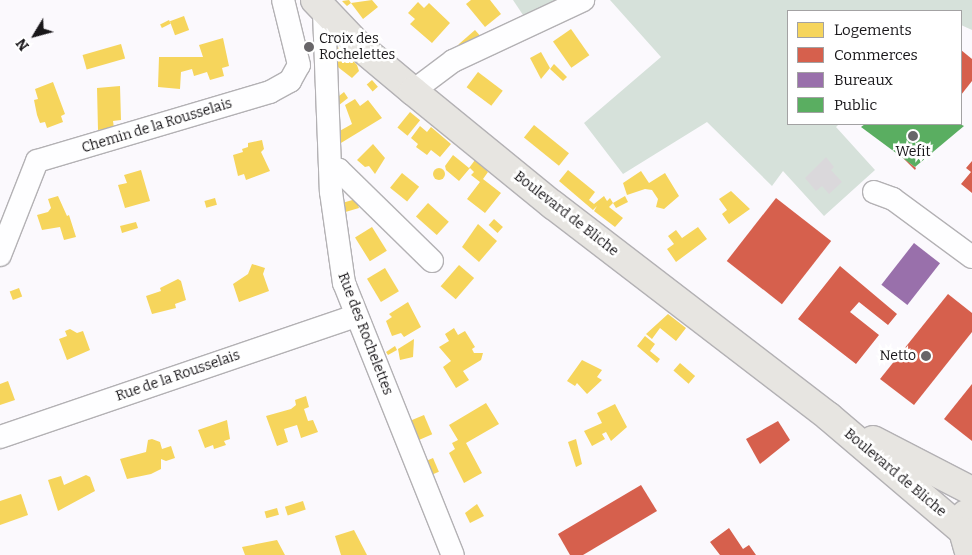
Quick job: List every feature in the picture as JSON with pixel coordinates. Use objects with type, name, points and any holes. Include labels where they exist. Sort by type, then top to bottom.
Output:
[{"type":"main road","name":"Boulevard de Bliche","points":[[319,6],[413,91],[553,205],[828,416],[966,543]]},
{"type":"main road","name":"Boulevard de Bliche","points":[[828,416],[972,490]]},
{"type":"main road","points":[[966,543],[972,504]]},
{"type":"street","name":"Chemin de la Rousselais","points":[[0,255],[37,161],[270,92],[290,81],[299,65],[283,0]]},
{"type":"street","points":[[413,91],[453,61],[582,0]]},
{"type":"street","name":"Rue des Rochelettes","points":[[319,6],[337,255],[356,316],[453,555]]},
{"type":"street","points":[[330,168],[339,170],[432,261]]},
{"type":"street","points":[[874,192],[893,199],[972,257]]},
{"type":"street","name":"Rue de la Rousselais","points":[[0,437],[356,316]]},
{"type":"shaded area","points":[[513,0],[557,0],[523,15]]},
{"type":"shaded area","points":[[610,0],[972,0],[972,30],[962,25],[962,10],[787,10],[787,125],[838,125],[836,127],[875,170],[824,216],[783,171],[772,186],[707,122],[623,174],[584,123],[661,57]]},
{"type":"building: Logements","points":[[349,0],[351,3],[347,6],[342,1]]},
{"type":"building: Logements","points":[[372,0],[378,7],[363,19],[351,3]]},
{"type":"building: Logements","points":[[471,0],[490,0],[501,14],[485,27],[466,4]]},
{"type":"building: Logements","points":[[418,2],[424,8],[429,3],[450,23],[432,43],[410,24],[415,19],[408,13]]},
{"type":"building: Logements","points":[[184,16],[189,30],[175,35],[170,21]]},
{"type":"building: Logements","points":[[169,20],[171,24],[162,28],[160,25]]},
{"type":"building: Logements","points":[[571,29],[589,55],[571,68],[553,42]]},
{"type":"building: Logements","points":[[475,30],[481,37],[464,51],[458,44]]},
{"type":"building: Logements","points":[[223,38],[229,66],[222,68],[224,76],[210,80],[207,72],[194,76],[192,69],[181,72],[180,89],[158,87],[159,57],[203,57],[199,45]]},
{"type":"building: Logements","points":[[121,44],[125,58],[87,69],[83,55]]},
{"type":"building: Logements","points":[[339,46],[357,65],[359,71],[352,78],[334,64],[333,50]]},
{"type":"building: Logements","points":[[541,52],[550,68],[541,79],[530,58]]},
{"type":"building: Logements","points":[[554,64],[567,77],[563,81],[550,69]]},
{"type":"building: Logements","points":[[478,72],[503,91],[491,106],[467,87]]},
{"type":"building: Logements","points":[[372,80],[378,87],[373,91],[367,85]]},
{"type":"building: Logements","points":[[53,82],[65,114],[61,116],[63,122],[47,128],[45,122],[40,123],[37,115],[34,100],[38,99],[35,89]]},
{"type":"building: Logements","points":[[120,86],[121,120],[113,121],[114,128],[98,130],[97,88]]},
{"type":"building: Logements","points":[[344,92],[348,98],[334,109],[334,100]]},
{"type":"building: Logements","points":[[355,99],[360,106],[368,100],[382,118],[336,146],[336,133],[352,124],[345,105]]},
{"type":"building: Logements","points":[[410,112],[420,120],[408,136],[397,128]]},
{"type":"building: Logements","points":[[534,125],[569,153],[559,166],[524,137]]},
{"type":"building: Logements","points":[[420,126],[427,132],[431,127],[451,144],[440,157],[431,150],[427,155],[416,147],[418,144],[411,138]]},
{"type":"building: Logements","points":[[262,140],[264,149],[261,152],[270,171],[246,180],[244,174],[238,176],[233,155],[243,152],[242,149],[248,147],[248,143]]},
{"type":"building: Logements","points":[[373,144],[385,158],[375,174],[369,166],[365,167],[357,160]]},
{"type":"building: Logements","points":[[453,155],[469,168],[475,160],[488,172],[483,179],[501,193],[485,213],[467,199],[480,182],[471,175],[474,172],[470,168],[459,181],[446,170],[445,166]]},
{"type":"building: Logements","points":[[437,168],[441,168],[445,174],[441,180],[437,180],[433,176],[433,172]]},
{"type":"building: Logements","points":[[141,170],[150,201],[125,208],[118,185],[127,183],[124,175]]},
{"type":"building: Logements","points":[[568,170],[595,192],[589,200],[594,204],[604,196],[607,201],[610,198],[613,203],[609,207],[623,218],[615,227],[594,211],[597,206],[593,210],[559,181]]},
{"type":"building: Logements","points":[[641,171],[649,183],[665,173],[679,196],[664,209],[656,207],[658,199],[652,190],[645,189],[627,195],[623,183]]},
{"type":"building: Logements","points":[[402,173],[419,187],[407,202],[390,188]]},
{"type":"building: Logements","points":[[731,191],[750,209],[729,224],[722,214],[727,210],[719,199]]},
{"type":"building: Logements","points":[[58,196],[67,216],[69,215],[76,237],[64,240],[60,227],[42,230],[37,215],[48,212],[51,208],[48,199]]},
{"type":"building: Logements","points":[[625,196],[628,202],[616,208],[613,203]]},
{"type":"building: Logements","points":[[215,198],[217,205],[206,208],[204,201]]},
{"type":"building: Logements","points":[[356,199],[359,208],[342,213],[342,203]]},
{"type":"building: Logements","points":[[428,203],[449,222],[437,235],[416,216]]},
{"type":"building: Logements","points":[[494,219],[503,227],[498,233],[489,225]]},
{"type":"building: Logements","points":[[136,222],[138,228],[122,233],[120,226]]},
{"type":"building: Logements","points":[[478,224],[497,241],[479,262],[462,247]]},
{"type":"building: Logements","points":[[372,227],[387,251],[370,261],[355,238]]},
{"type":"building: Logements","points":[[698,227],[707,239],[676,262],[667,249],[674,244],[668,236],[676,230],[682,238]]},
{"type":"building: Logements","points":[[252,264],[265,268],[263,274],[269,291],[239,302],[233,284],[248,274]]},
{"type":"building: Logements","points":[[459,265],[474,278],[456,299],[441,286]]},
{"type":"building: Logements","points":[[385,268],[399,291],[381,302],[367,279]]},
{"type":"building: Logements","points":[[178,279],[181,281],[186,300],[175,304],[176,308],[152,314],[146,296],[161,291],[160,288]]},
{"type":"building: Logements","points":[[19,288],[22,296],[13,300],[10,292]]},
{"type":"building: Logements","points":[[408,302],[421,327],[404,337],[401,333],[392,336],[386,321],[392,317],[389,314]]},
{"type":"building: Logements","points":[[668,314],[686,328],[676,341],[660,328],[652,339],[646,334]]},
{"type":"building: Logements","points":[[454,328],[458,335],[465,331],[475,347],[472,349],[474,353],[483,353],[481,360],[463,371],[469,380],[456,388],[443,367],[451,361],[439,347],[449,341],[445,334]]},
{"type":"building: Logements","points":[[70,329],[77,333],[83,331],[90,350],[67,360],[59,339],[67,336],[65,331]]},
{"type":"building: Logements","points":[[645,336],[655,344],[650,351],[660,359],[657,363],[637,346]]},
{"type":"building: Logements","points":[[414,339],[413,357],[400,360],[398,349]]},
{"type":"building: Logements","points":[[395,346],[397,350],[388,355],[386,352]]},
{"type":"building: Logements","points":[[582,360],[602,370],[597,377],[602,380],[587,394],[577,383],[575,386],[567,381]]},
{"type":"building: Logements","points":[[680,363],[695,376],[689,384],[673,371]]},
{"type":"building: Logements","points":[[8,381],[15,400],[0,405],[0,384]]},
{"type":"building: Logements","points":[[306,396],[309,407],[304,409],[308,421],[313,420],[318,432],[301,438],[297,425],[284,429],[288,442],[277,446],[266,416],[291,409],[296,405],[295,400]]},
{"type":"building: Logements","points":[[486,403],[499,424],[466,443],[482,473],[464,483],[449,453],[455,449],[452,443],[458,440],[449,425]]},
{"type":"building: Logements","points":[[615,404],[627,427],[611,441],[606,432],[602,434],[605,439],[592,446],[584,431],[602,423],[597,413]]},
{"type":"building: Logements","points":[[424,415],[432,434],[418,440],[410,421]]},
{"type":"building: Logements","points":[[227,420],[230,439],[224,441],[226,445],[214,449],[213,445],[205,448],[198,430]]},
{"type":"building: Logements","points":[[152,439],[160,442],[162,449],[171,446],[175,458],[166,461],[161,459],[161,469],[151,474],[127,479],[120,459],[146,452],[148,440]]},
{"type":"building: Logements","points":[[576,439],[582,464],[576,467],[568,442]]},
{"type":"building: Logements","points":[[433,458],[439,472],[432,475],[427,461]]},
{"type":"building: Logements","points":[[86,475],[90,477],[95,491],[58,511],[48,480],[61,476],[64,485]]},
{"type":"building: Logements","points":[[21,494],[28,515],[0,525],[0,501]]},
{"type":"building: Logements","points":[[303,501],[306,510],[288,515],[285,507]]},
{"type":"building: Logements","points":[[477,504],[484,516],[470,523],[465,513]]},
{"type":"building: Logements","points":[[277,508],[279,515],[266,518],[265,512]]},
{"type":"building: Logements","points":[[354,530],[367,555],[341,555],[335,536]]},
{"type":"building: Logements","points":[[277,540],[285,555],[245,555],[242,547]]},
{"type":"building: Commerces","points":[[962,51],[972,59],[972,81],[962,94]]},
{"type":"building: Commerces","points":[[900,155],[916,168],[915,170]]},
{"type":"building: Commerces","points":[[972,161],[972,193],[961,184],[971,172],[966,168]]},
{"type":"building: Commerces","points":[[776,198],[831,241],[782,304],[727,261]]},
{"type":"building: Commerces","points":[[840,266],[897,314],[888,325],[859,302],[850,312],[879,335],[856,364],[798,319]]},
{"type":"building: Commerces","name":"Netto","points":[[948,294],[972,313],[972,332],[914,405],[880,379]]},
{"type":"building: Commerces","points":[[972,384],[972,441],[944,419]]},
{"type":"building: Commerces","points":[[778,421],[790,440],[760,464],[746,439]]},
{"type":"building: Commerces","points":[[641,485],[657,511],[583,555],[570,555],[558,534]]},
{"type":"building: Commerces","points":[[729,528],[743,549],[749,545],[756,555],[720,555],[710,542]]},
{"type":"building: Bureaux","points":[[914,243],[940,263],[907,305],[881,285]]},
{"type":"building: Public","name":"Wefit","points":[[864,125],[964,126],[915,167],[861,127]]},
{"type":"building: Autres","points":[[826,157],[834,167],[831,170],[842,182],[829,194],[822,186],[816,191],[805,178]]},
{"type":"place","name":"Croix des Rochelettes","points":[[309,47]]},
{"type":"place","name":"Wefit","points":[[913,136]]},
{"type":"place","name":"Netto","points":[[926,356]]}]
